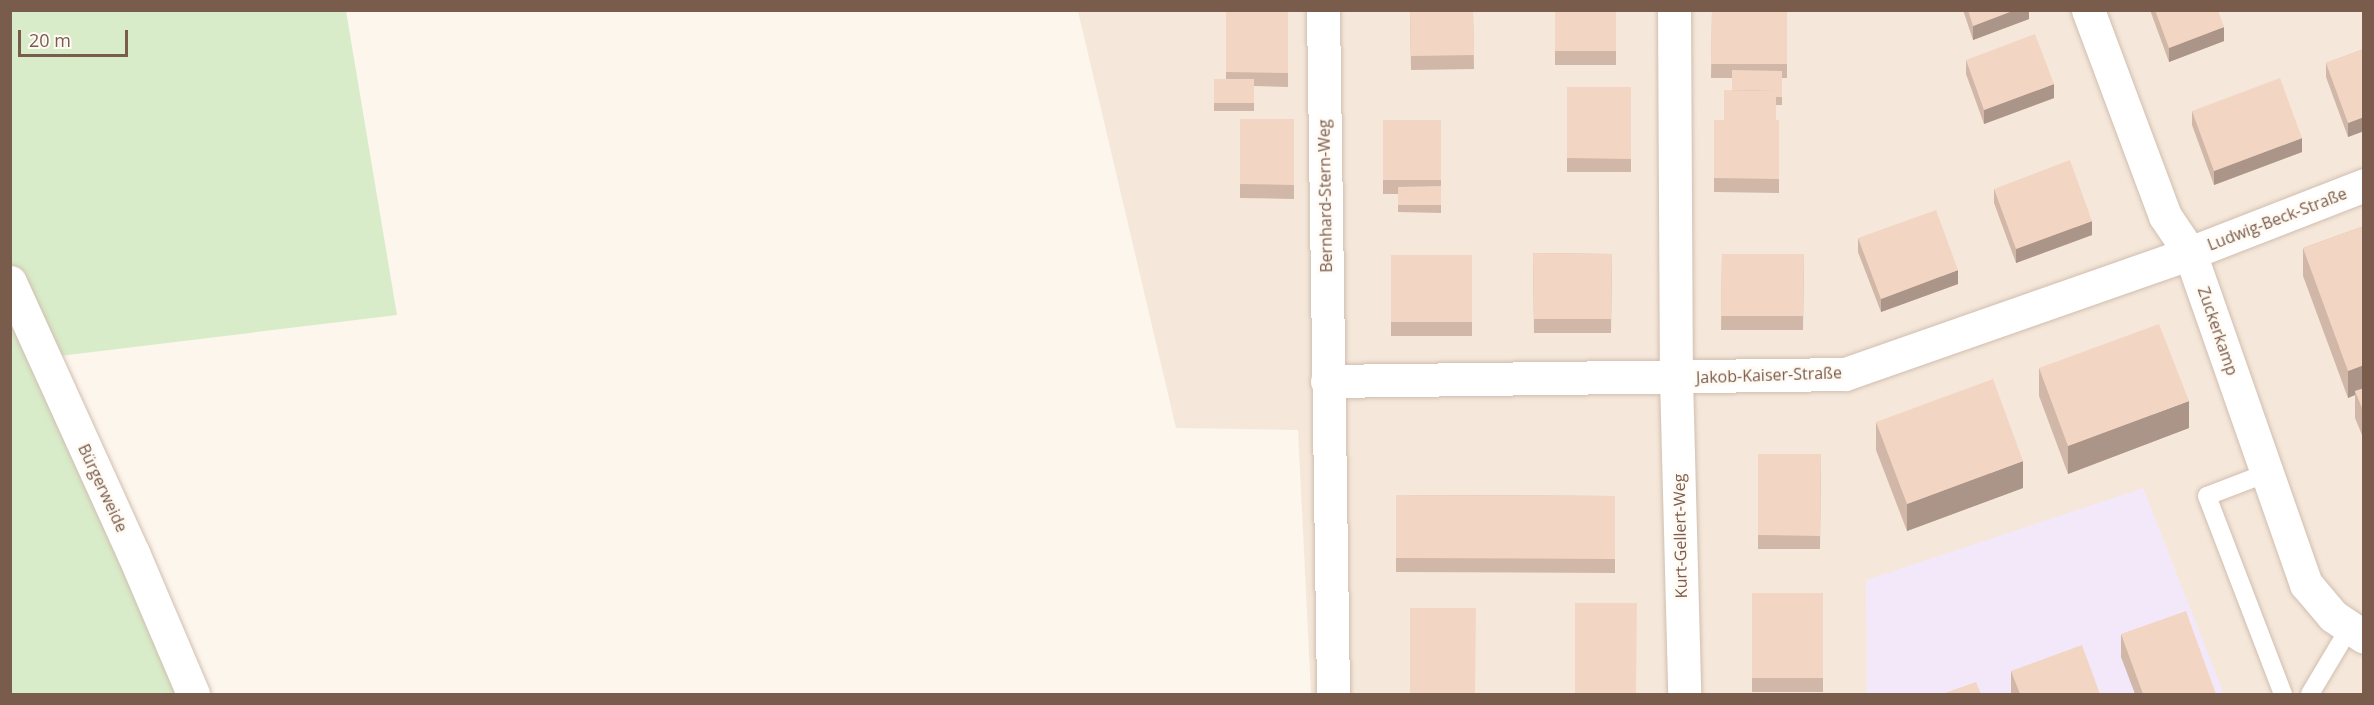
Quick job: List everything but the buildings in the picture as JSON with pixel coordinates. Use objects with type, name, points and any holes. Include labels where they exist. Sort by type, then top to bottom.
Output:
[{"type":"street","name":"Bernhard-Stern-Weg","points":[[1323,10],[1327,381]]},
{"type":"street","points":[[1674,10],[1676,378]]},
{"type":"street","name":"Zuckerkamp","points":[[2088,10],[2165,216],[2190,253],[2306,584],[2333,616],[2357,632]]},
{"type":"street","name":"Ludwig-Beck-Straße","points":[[2190,253],[2364,185]]},
{"type":"street","name":"Jakob-Kaiser-Straße","points":[[1327,381],[1845,374],[2190,253]]},
{"type":"street","name":"Bürgerweide","points":[[10,282],[134,554],[193,694]]},
{"type":"street","name":"Kurt-Gellert-Weg","points":[[1676,378],[1684,694]]},
{"type":"street","points":[[1327,381],[1333,694]]},
{"type":"lane","points":[[2267,473],[2207,496],[2283,694]]},
{"type":"lane","points":[[2310,694],[2357,632]]},
{"type":"shaded area","points":[[1078,11],[2363,11],[2363,694],[1311,694],[1298,430],[1176,428]]},
{"type":"shaded area","points":[[2143,488],[2224,694],[1867,694],[1866,580]]},
{"type":"green space","points":[[10,11],[346,11],[397,315],[43,358],[193,694],[11,694]]}]
